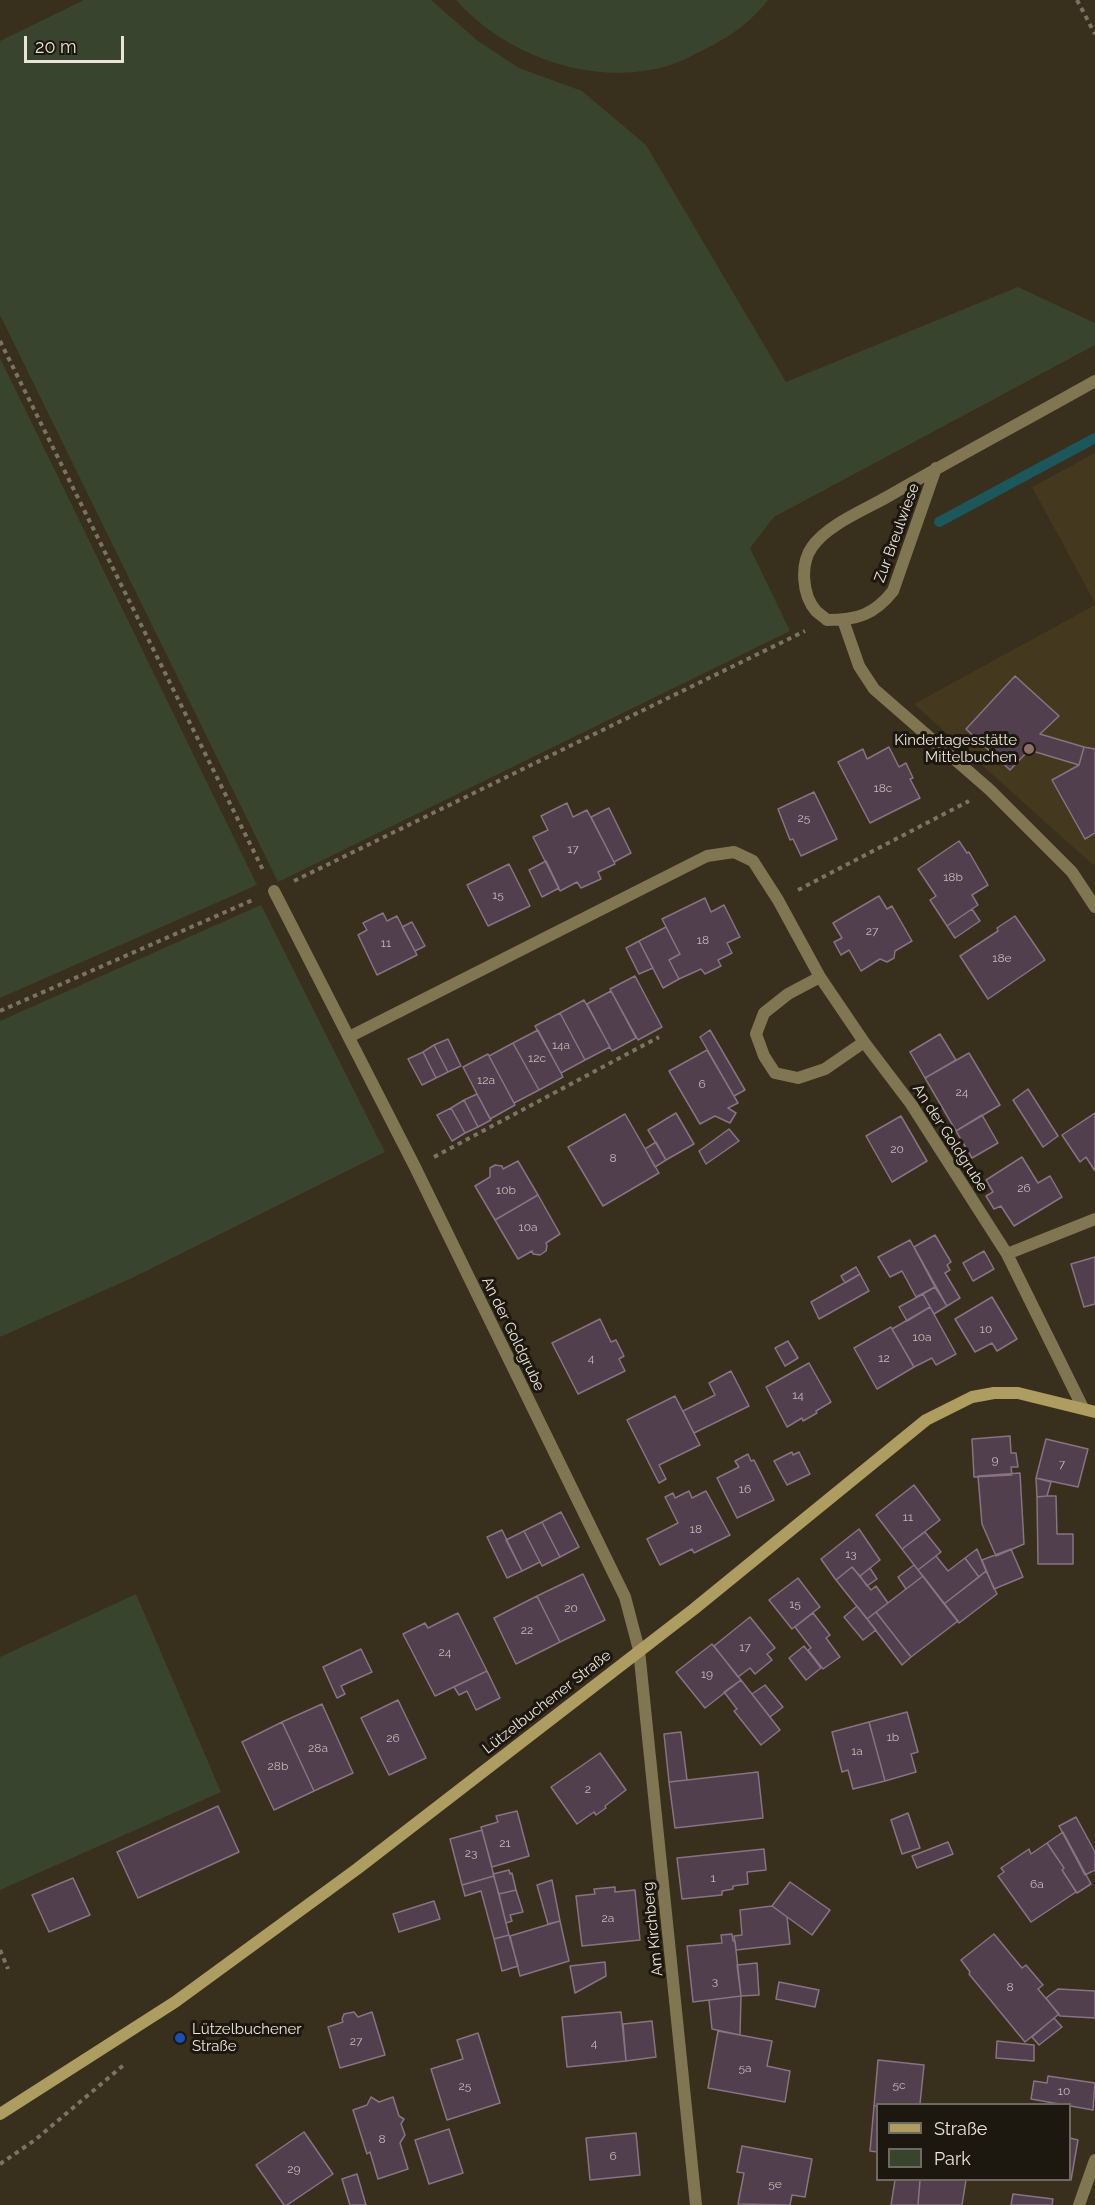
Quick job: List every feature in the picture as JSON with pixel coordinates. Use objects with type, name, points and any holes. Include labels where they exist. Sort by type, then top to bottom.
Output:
[{"type":"main road","name":"Lützelbuchener Straße","points":[[0,2114],[175,2001],[357,1869],[694,1609],[926,1420],[972,1397],[1018,1393],[1089,1410]]},
{"type":"street","name":"Zur Breulwiese","points":[[936,468],[893,591],[884,603],[858,618],[827,620],[816,611],[807,594],[804,570],[806,557],[814,544],[829,530],[936,468],[1095,381]]},
{"type":"street","points":[[843,620],[859,666],[874,689],[990,790],[1072,872],[1095,907]]},
{"type":"street","name":"An der Goldgrube","points":[[349,1036],[707,856],[734,852],[753,861],[778,900],[820,977],[864,1042],[911,1104],[1007,1254],[1089,1410]]},
{"type":"street","name":"An der Goldgrube","points":[[274,891],[415,1167],[625,1597],[639,1650]]},
{"type":"street","points":[[820,977],[788,994],[765,1013],[756,1034],[764,1056],[775,1073],[798,1078],[825,1069],[864,1042]]},
{"type":"street","points":[[1007,1254],[1095,1219]]},
{"type":"street","name":"Am Kirchberg","points":[[639,1650],[696,2205]]},
{"type":"street","points":[[1079,2205],[1095,2160]]},
{"type":"path","points":[[1077,0],[1095,34]]},
{"type":"path","points":[[0,341],[274,891]]},
{"type":"path","points":[[0,1011],[274,891],[827,620]]},
{"type":"path","points":[[778,900],[990,790]]},
{"type":"path","points":[[415,1167],[659,1036]]},
{"type":"path","points":[[0,1950],[8,1969]]},
{"type":"path","points":[[0,2164],[35,2140],[121,2069],[128,2060]]},
{"type":"shaded area","points":[[1095,453],[1095,603],[1032,487]]},
{"type":"shaded area","name":"Kindertagesstätte Mittelbuchen","points":[[1095,605],[1095,864],[1093,865],[914,704]]},
{"type":"green space","points":[[84,0],[431,0],[478,41],[519,68],[582,91],[646,145],[786,382],[1018,287],[1095,323],[1095,345],[774,517],[750,548],[790,631],[278,882],[0,315],[0,41]]},
{"type":"green space","points":[[456,0],[768,0],[748,22],[732,34],[684,60],[660,68],[632,72],[604,72],[549,61],[523,50],[498,36]]},
{"type":"green space","points":[[0,358],[257,885],[0,998]]},
{"type":"green space","points":[[261,905],[385,1152],[132,1278],[0,1337],[0,1021]]},
{"type":"green space","points":[[136,1594],[221,1792],[0,1890],[0,1657]]},
{"type":"building","points":[[1015,676],[1059,716],[1040,734],[1084,747],[1079,765],[1029,750],[1010,770],[966,729]]},
{"type":"building","points":[[889,747],[899,767],[906,763],[913,778],[910,779],[920,798],[870,823],[838,762],[863,749],[867,759]]},
{"type":"building","points":[[1084,747],[1095,749],[1095,833],[1085,839],[1052,780],[1079,765]]},
{"type":"building","points":[[814,792],[837,839],[801,856],[793,839],[790,840],[778,809]]},
{"type":"building","points":[[567,803],[573,817],[587,810],[615,864],[598,872],[601,879],[581,888],[577,882],[560,891],[533,837],[548,830],[541,816]]},
{"type":"building","points":[[609,808],[631,853],[614,862],[591,817]]},
{"type":"building","points":[[959,841],[967,853],[969,852],[988,885],[972,895],[978,905],[947,926],[930,900],[936,896],[918,869]]},
{"type":"building","points":[[546,861],[559,888],[542,897],[529,870]]},
{"type":"building","points":[[509,864],[530,906],[488,926],[467,885]]},
{"type":"building","points":[[879,896],[887,909],[892,906],[912,941],[895,951],[894,958],[887,962],[880,959],[861,971],[849,950],[841,955],[834,942],[842,938],[833,923]]},
{"type":"building","points":[[705,898],[711,912],[724,905],[740,937],[727,943],[732,953],[718,960],[721,966],[705,974],[701,969],[679,979],[669,960],[680,954],[662,919]]},
{"type":"building","points":[[972,909],[980,921],[955,938],[947,926]]},
{"type":"building","points":[[383,913],[387,921],[397,916],[417,955],[377,975],[358,935],[367,930],[363,923]]},
{"type":"building","points":[[1015,916],[1045,960],[988,999],[960,956],[998,931],[997,928]]},
{"type":"building","points":[[412,922],[425,946],[415,951],[402,927]]},
{"type":"building","points":[[666,927],[680,954],[669,960],[679,979],[663,988],[639,941]]},
{"type":"building","points":[[639,941],[653,968],[639,974],[626,948]]},
{"type":"building","points":[[635,976],[662,1027],[638,1040],[610,989]]},
{"type":"building","points":[[611,991],[636,1038],[612,1051],[587,1004]]},
{"type":"building","points":[[584,1000],[610,1047],[585,1060],[560,1013]]},
{"type":"building","points":[[560,1013],[585,1060],[561,1073],[535,1026]]},
{"type":"building","points":[[538,1030],[563,1077],[539,1090],[513,1043]]},
{"type":"building","points":[[710,1030],[745,1090],[734,1096],[700,1037]]},
{"type":"building","points":[[940,1034],[956,1060],[925,1078],[910,1052]]},
{"type":"building","points":[[448,1039],[461,1066],[448,1072],[434,1045]]},
{"type":"building","points":[[513,1043],[539,1090],[514,1103],[489,1056]]},
{"type":"building","points":[[434,1045],[448,1072],[436,1078],[423,1052]]},
{"type":"building","points":[[707,1050],[738,1103],[728,1108],[736,1113],[730,1123],[715,1116],[700,1124],[669,1071]]},
{"type":"building","points":[[423,1052],[436,1078],[422,1085],[408,1059]]},
{"type":"building","points":[[969,1053],[1000,1105],[956,1131],[925,1078]]},
{"type":"building","points":[[488,1054],[515,1105],[490,1119],[463,1067]]},
{"type":"building","points":[[1028,1089],[1058,1136],[1043,1147],[1013,1100]]},
{"type":"building","points":[[477,1094],[491,1120],[478,1127],[464,1100]]},
{"type":"building","points":[[464,1100],[478,1127],[465,1133],[451,1108]]},
{"type":"building","points":[[451,1108],[465,1133],[452,1141],[437,1115]]},
{"type":"building","points":[[676,1113],[694,1144],[666,1160],[648,1130]]},
{"type":"building","points":[[1095,1113],[1095,1171],[1086,1157],[1080,1162],[1062,1135]]},
{"type":"building","points":[[625,1114],[659,1173],[603,1206],[568,1147]]},
{"type":"building","points":[[982,1115],[998,1143],[972,1158],[956,1131]]},
{"type":"building","points":[[901,1116],[927,1161],[892,1182],[866,1136]]},
{"type":"building","points":[[729,1129],[739,1141],[706,1164],[699,1151]]},
{"type":"building","points":[[656,1142],[666,1160],[655,1167],[645,1149]]},
{"type":"building","points":[[1022,1157],[1038,1183],[1050,1176],[1062,1197],[1014,1226],[1001,1206],[994,1209],[986,1196],[993,1192],[986,1180]]},
{"type":"building","points":[[518,1161],[538,1195],[495,1220],[475,1186],[490,1177],[490,1168],[495,1165],[502,1166],[503,1169]]},
{"type":"building","points":[[538,1195],[560,1234],[546,1243],[546,1251],[540,1255],[533,1254],[532,1251],[518,1259],[495,1220]]},
{"type":"building","points":[[935,1235],[951,1262],[947,1265],[950,1270],[945,1273],[960,1298],[947,1306],[914,1247]]},
{"type":"building","points":[[910,1240],[935,1287],[916,1297],[902,1271],[890,1277],[878,1257]]},
{"type":"building","points":[[984,1251],[994,1269],[973,1281],[963,1263]]},
{"type":"building","points":[[1095,1257],[1095,1304],[1084,1307],[1071,1264]]},
{"type":"building","points":[[856,1267],[860,1274],[845,1283],[841,1276]]},
{"type":"building","points":[[860,1274],[869,1291],[819,1319],[811,1302]]},
{"type":"building","points":[[935,1287],[947,1306],[934,1314],[923,1294]]},
{"type":"building","points":[[923,1294],[930,1307],[907,1321],[899,1307]]},
{"type":"building","points":[[992,1297],[1017,1339],[997,1351],[992,1343],[975,1352],[955,1319]]},
{"type":"building","points":[[930,1307],[956,1354],[936,1365],[932,1358],[914,1367],[892,1329]]},
{"type":"building","points":[[600,1319],[611,1342],[616,1340],[624,1356],[619,1359],[625,1371],[578,1394],[552,1343]]},
{"type":"building","points":[[891,1327],[914,1367],[877,1389],[854,1348]]},
{"type":"building","points":[[788,1341],[798,1358],[785,1366],[775,1348]]},
{"type":"building","points":[[809,1363],[831,1402],[803,1421],[802,1418],[787,1427],[766,1387]]},
{"type":"building","points":[[731,1371],[749,1406],[694,1433],[683,1411],[715,1395],[709,1383]]},
{"type":"building","points":[[675,1396],[700,1445],[659,1465],[666,1479],[659,1483],[627,1420]]},
{"type":"building","points":[[1010,1436],[1011,1453],[1016,1453],[1018,1467],[1011,1467],[1012,1475],[974,1477],[972,1439]]},
{"type":"building","points":[[1046,1439],[1088,1449],[1078,1487],[1036,1478]]},
{"type":"building","points":[[792,1452],[793,1455],[799,1452],[810,1474],[787,1485],[774,1461]]},
{"type":"building","points":[[748,1454],[751,1461],[754,1460],[774,1500],[737,1518],[717,1478],[739,1467],[735,1461]]},
{"type":"building","points":[[1020,1473],[1024,1544],[996,1556],[982,1524],[978,1476]]},
{"type":"building","points":[[1036,1478],[1051,1482],[1047,1496],[1037,1497]]},
{"type":"building","points":[[914,1485],[940,1520],[902,1549],[876,1515]]},
{"type":"building","points":[[689,1491],[692,1498],[706,1491],[730,1535],[694,1553],[692,1549],[660,1565],[647,1539],[678,1523],[665,1497],[673,1493],[675,1498]]},
{"type":"building","points":[[1056,1496],[1057,1534],[1073,1534],[1073,1564],[1038,1564],[1037,1497]]},
{"type":"building","points":[[561,1512],[579,1547],[560,1557],[542,1522]]},
{"type":"building","points":[[542,1522],[560,1557],[542,1566],[524,1531]]},
{"type":"building","points":[[859,1529],[880,1560],[860,1576],[852,1567],[836,1580],[821,1559]]},
{"type":"building","points":[[502,1530],[522,1571],[507,1578],[487,1537]]},
{"type":"building","points":[[524,1531],[540,1562],[522,1571],[506,1540]]},
{"type":"building","points":[[925,1532],[941,1552],[918,1570],[902,1549]]},
{"type":"building","points":[[977,1549],[986,1571],[979,1577],[965,1558]]},
{"type":"building","points":[[1011,1549],[1023,1577],[994,1589],[982,1560]]},
{"type":"building","points":[[936,1556],[948,1571],[965,1558],[979,1577],[944,1604],[918,1570]]},
{"type":"building","points":[[914,1565],[923,1576],[906,1589],[898,1577]]},
{"type":"building","points":[[852,1567],[871,1590],[876,1586],[888,1603],[867,1619],[836,1580]]},
{"type":"building","points":[[870,1568],[877,1579],[867,1586],[860,1576]]},
{"type":"building","points":[[986,1571],[997,1594],[959,1623],[944,1604]]},
{"type":"building","points":[[583,1574],[605,1620],[560,1642],[537,1596]]},
{"type":"building","points":[[923,1576],[958,1621],[911,1657],[876,1612]]},
{"type":"building","points":[[798,1578],[820,1607],[792,1629],[769,1600]]},
{"type":"building","points":[[537,1596],[560,1642],[516,1664],[494,1618]]},
{"type":"building","points":[[857,1606],[876,1630],[863,1640],[844,1617]]},
{"type":"building","points":[[876,1612],[911,1657],[902,1665],[867,1619]]},
{"type":"building","points":[[458,1613],[487,1671],[435,1696],[403,1634],[425,1623],[428,1628]]},
{"type":"building","points":[[813,1613],[830,1635],[826,1638],[840,1657],[823,1669],[808,1650],[811,1648],[795,1627]]},
{"type":"building","points":[[750,1617],[775,1648],[767,1654],[772,1660],[755,1674],[750,1668],[738,1677],[714,1646]]},
{"type":"building","points":[[712,1644],[741,1680],[705,1708],[676,1672]]},
{"type":"building","points":[[804,1646],[821,1668],[806,1680],[789,1658]]},
{"type":"building","points":[[361,1649],[372,1672],[341,1686],[345,1694],[337,1698],[323,1667]]},
{"type":"building","points":[[487,1671],[500,1698],[476,1710],[467,1691],[459,1695],[454,1687]]},
{"type":"building","points":[[741,1680],[780,1730],[761,1745],[734,1711],[737,1709],[724,1692]]},
{"type":"building","points":[[765,1685],[783,1707],[770,1717],[752,1694]]},
{"type":"building","points":[[398,1700],[426,1758],[389,1775],[361,1718]]},
{"type":"building","points":[[322,1704],[353,1773],[314,1791],[282,1722]]},
{"type":"building","points":[[907,1712],[918,1752],[911,1754],[916,1772],[885,1781],[869,1722]]},
{"type":"building","points":[[282,1722],[314,1791],[274,1810],[242,1742]]},
{"type":"building","points":[[869,1722],[885,1781],[853,1789],[848,1770],[842,1772],[832,1732]]},
{"type":"building","points":[[681,1732],[687,1780],[669,1782],[664,1734]]},
{"type":"building","points":[[600,1753],[626,1790],[596,1815],[594,1812],[577,1824],[551,1787]]},
{"type":"building","points":[[758,1772],[763,1818],[675,1828],[669,1782]]},
{"type":"building","points":[[218,1806],[239,1852],[138,1898],[117,1852]]},
{"type":"building","points":[[517,1811],[529,1856],[492,1867],[481,1827],[498,1822],[496,1816]]},
{"type":"building","points":[[908,1813],[920,1848],[902,1854],[891,1820]]},
{"type":"building","points":[[1076,1817],[1095,1852],[1095,1870],[1085,1875],[1059,1826]]},
{"type":"building","points":[[482,1830],[494,1876],[462,1885],[450,1839]]},
{"type":"building","points":[[1063,1832],[1091,1884],[1077,1893],[1047,1843]]},
{"type":"building","points":[[948,1842],[953,1854],[917,1868],[912,1856]]},
{"type":"building","points":[[1047,1843],[1064,1868],[1062,1870],[1076,1892],[1031,1922],[998,1876],[1004,1872],[1001,1868],[1029,1849],[1031,1854]]},
{"type":"building","points":[[764,1849],[766,1870],[747,1872],[748,1884],[733,1886],[733,1889],[722,1891],[722,1895],[682,1899],[677,1858]]},
{"type":"building","points":[[509,1870],[510,1874],[512,1873],[516,1890],[499,1894],[493,1874]]},
{"type":"building","points":[[494,1876],[509,1935],[494,1939],[481,1891],[465,1896],[462,1885]]},
{"type":"building","points":[[73,1878],[90,1915],[49,1932],[32,1895]]},
{"type":"building","points":[[552,1880],[560,1921],[548,1924],[537,1885]]},
{"type":"building","points":[[790,1882],[830,1910],[812,1935],[772,1906]]},
{"type":"building","points":[[615,1887],[615,1892],[635,1890],[640,1940],[582,1946],[576,1896],[595,1894],[594,1889]]},
{"type":"building","points":[[516,1890],[523,1912],[510,1915],[512,1921],[506,1923],[499,1894]]},
{"type":"building","points":[[434,1901],[440,1919],[399,1932],[393,1914]]},
{"type":"building","points":[[772,1906],[787,1917],[790,1944],[736,1950],[734,1936],[742,1935],[740,1910]]},
{"type":"building","points":[[560,1921],[569,1961],[520,1976],[510,1936]]},
{"type":"building","points":[[732,1934],[733,1941],[735,1941],[741,1996],[693,2002],[687,1946],[722,1943],[721,1935]]},
{"type":"building","points":[[994,1934],[1022,1968],[1026,1965],[1043,1985],[1038,1989],[1059,2014],[1025,2042],[969,1974],[970,1972],[961,1960]]},
{"type":"building","points":[[509,1935],[518,1966],[502,1971],[494,1939]]},
{"type":"building","points":[[605,1962],[606,1976],[575,1993],[570,1966]]},
{"type":"building","points":[[757,1963],[759,1995],[741,1996],[737,1965]]},
{"type":"building","points":[[779,1982],[819,1990],[815,2007],[776,1999]]},
{"type":"building","points":[[1058,1989],[1095,1991],[1095,2018],[1060,2016],[1046,1998]]},
{"type":"building","points":[[741,1996],[740,2035],[712,2029],[709,2000]]},
{"type":"building","points":[[354,2012],[358,2017],[372,2012],[385,2055],[340,2068],[328,2027],[343,2022],[344,2014]]},
{"type":"building","points":[[621,2012],[626,2061],[567,2067],[562,2017]]},
{"type":"building","points":[[1054,2018],[1062,2027],[1039,2045],[1032,2037]]},
{"type":"building","points":[[652,2021],[656,2057],[626,2061],[623,2024]]},
{"type":"building","points":[[718,2031],[772,2041],[767,2066],[790,2071],[785,2102],[708,2088]]},
{"type":"building","points":[[478,2033],[500,2103],[447,2120],[431,2069],[463,2059],[457,2040]]},
{"type":"building","points":[[997,2041],[1034,2045],[1034,2061],[996,2058]]},
{"type":"building","points":[[878,2060],[924,2065],[920,2103],[876,2103],[874,2106]]},
{"type":"building","points":[[1048,2076],[1095,2083],[1093,2110],[1071,2106],[1071,2103],[1031,2099],[1034,2081],[1047,2083]]},
{"type":"building","points":[[371,2097],[379,2102],[393,2097],[399,2116],[404,2119],[401,2124],[405,2135],[400,2143],[408,2169],[378,2179],[370,2152],[367,2154],[353,2110],[367,2105]]},
{"type":"building","points":[[874,2106],[876,2106],[876,2152],[870,2151]]},
{"type":"building","points":[[449,2129],[463,2173],[429,2184],[415,2140]]},
{"type":"building","points":[[304,2132],[333,2174],[284,2205],[256,2165]]},
{"type":"building","points":[[636,2133],[640,2175],[590,2180],[586,2138]]},
{"type":"building","points":[[1071,2138],[1078,2140],[1071,2180]]},
{"type":"building","points":[[742,2146],[812,2159],[805,2197],[792,2195],[790,2205],[738,2204],[744,2173],[737,2172]]},
{"type":"building","points":[[357,2174],[366,2205],[350,2205],[342,2179]]},
{"type":"building","points":[[895,2181],[920,2181],[918,2205],[891,2205]]},
{"type":"building","points":[[920,2181],[966,2181],[962,2205],[918,2205]]},
{"type":"building","points":[[1013,2194],[1053,2199],[1052,2205],[1011,2205]]},
{"type":"waterway","points":[[939,522],[1095,438]]},
{"type":"place","name":"Kindertagesstätte Mittelbuchen","points":[[1029,749]]},
{"type":"place","name":"Lützelbuchener Straße","points":[[180,2038]]}]
